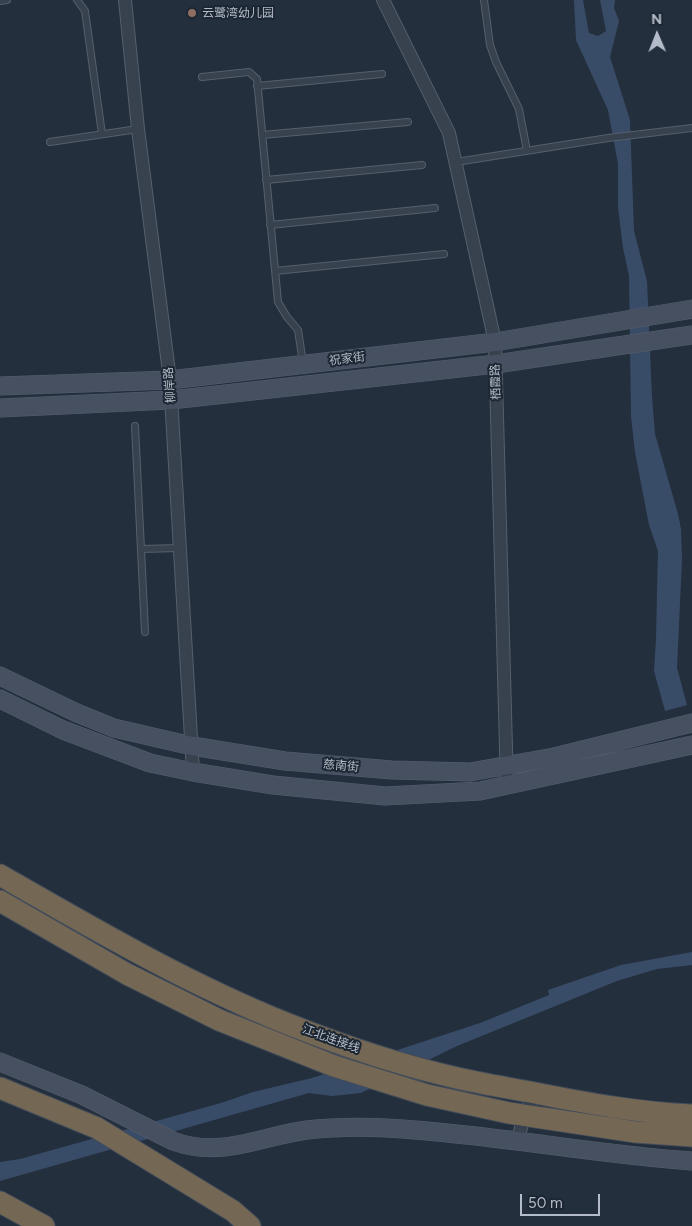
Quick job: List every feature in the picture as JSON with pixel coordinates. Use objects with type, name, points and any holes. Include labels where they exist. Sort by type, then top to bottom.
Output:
[{"type":"highway","name":"江北连接线","points":[[0,875],[131,949],[210,989],[288,1024],[366,1052],[457,1078],[536,1093],[657,1112],[692,1115]]},
{"type":"highway","name":"江北连接线","points":[[0,901],[127,974],[219,1020],[334,1066],[427,1095],[524,1115],[635,1132],[692,1136]]},
{"type":"highway","points":[[0,1088],[97,1128],[233,1210],[265,1226]]},
{"type":"highway","points":[[0,1202],[44,1226]]},
{"type":"highway","points":[[233,1210],[250,1226]]},
{"type":"street","name":"柳岸路","points":[[125,0],[138,129],[170,380],[193,772]]},
{"type":"street","name":"栖霞路","points":[[383,0],[449,133],[495,342],[507,785]]},
{"type":"street","name":"祝家街","points":[[0,386],[170,380],[495,342],[692,309]]},
{"type":"street","name":"祝家街","points":[[0,408],[171,400],[496,364],[692,335]]},
{"type":"street","name":"慈南街","points":[[0,676],[77,713],[114,728],[192,746],[285,761],[392,770],[470,772],[554,757],[692,723]]},
{"type":"street","name":"慈南街","points":[[0,699],[63,730],[150,763],[273,785],[385,796],[480,791],[692,745]]},
{"type":"street","points":[[0,1062],[82,1095],[173,1141],[189,1147],[225,1148],[282,1134],[345,1127],[422,1130],[692,1161]]},
{"type":"street","points":[[518,1140],[524,1115],[536,1093]]},
{"type":"lane","points":[[0,1],[7,0]]},
{"type":"lane","points":[[76,0],[85,11],[102,134]]},
{"type":"lane","points":[[484,0],[490,45],[496,62],[519,109],[527,151]]},
{"type":"lane","points":[[202,77],[249,72],[257,80],[278,302],[286,317],[298,330],[303,364]]},
{"type":"lane","points":[[257,86],[382,74]]},
{"type":"lane","points":[[262,135],[408,122]]},
{"type":"lane","points":[[456,162],[608,138],[692,128]]},
{"type":"lane","points":[[50,142],[138,129]]},
{"type":"lane","points":[[266,180],[422,165]]},
{"type":"lane","points":[[270,225],[435,208]]},
{"type":"lane","points":[[275,271],[444,254]]},
{"type":"lane","points":[[135,426],[145,632]]},
{"type":"lane","points":[[141,549],[180,548]]},
{"type":"water","points":[[574,0],[583,0],[589,33],[598,36],[606,31],[600,0],[615,0],[614,8],[619,21],[610,57],[630,120],[634,231],[647,281],[655,434],[681,529],[682,559],[677,668],[687,705],[665,711],[654,671],[658,551],[649,525],[635,452],[631,416],[629,276],[623,248],[618,207],[618,164],[608,110],[576,40]]},
{"type":"water","points":[[692,952],[692,965],[657,969],[617,981],[457,1046],[361,1093],[332,1096],[309,1093],[0,1181],[0,1162],[20,1159],[221,1103],[253,1092],[312,1078],[480,1023],[549,995],[548,990],[621,965]]},
{"type":"place","name":"云鹭湾幼儿园","points":[[192,13]]}]
